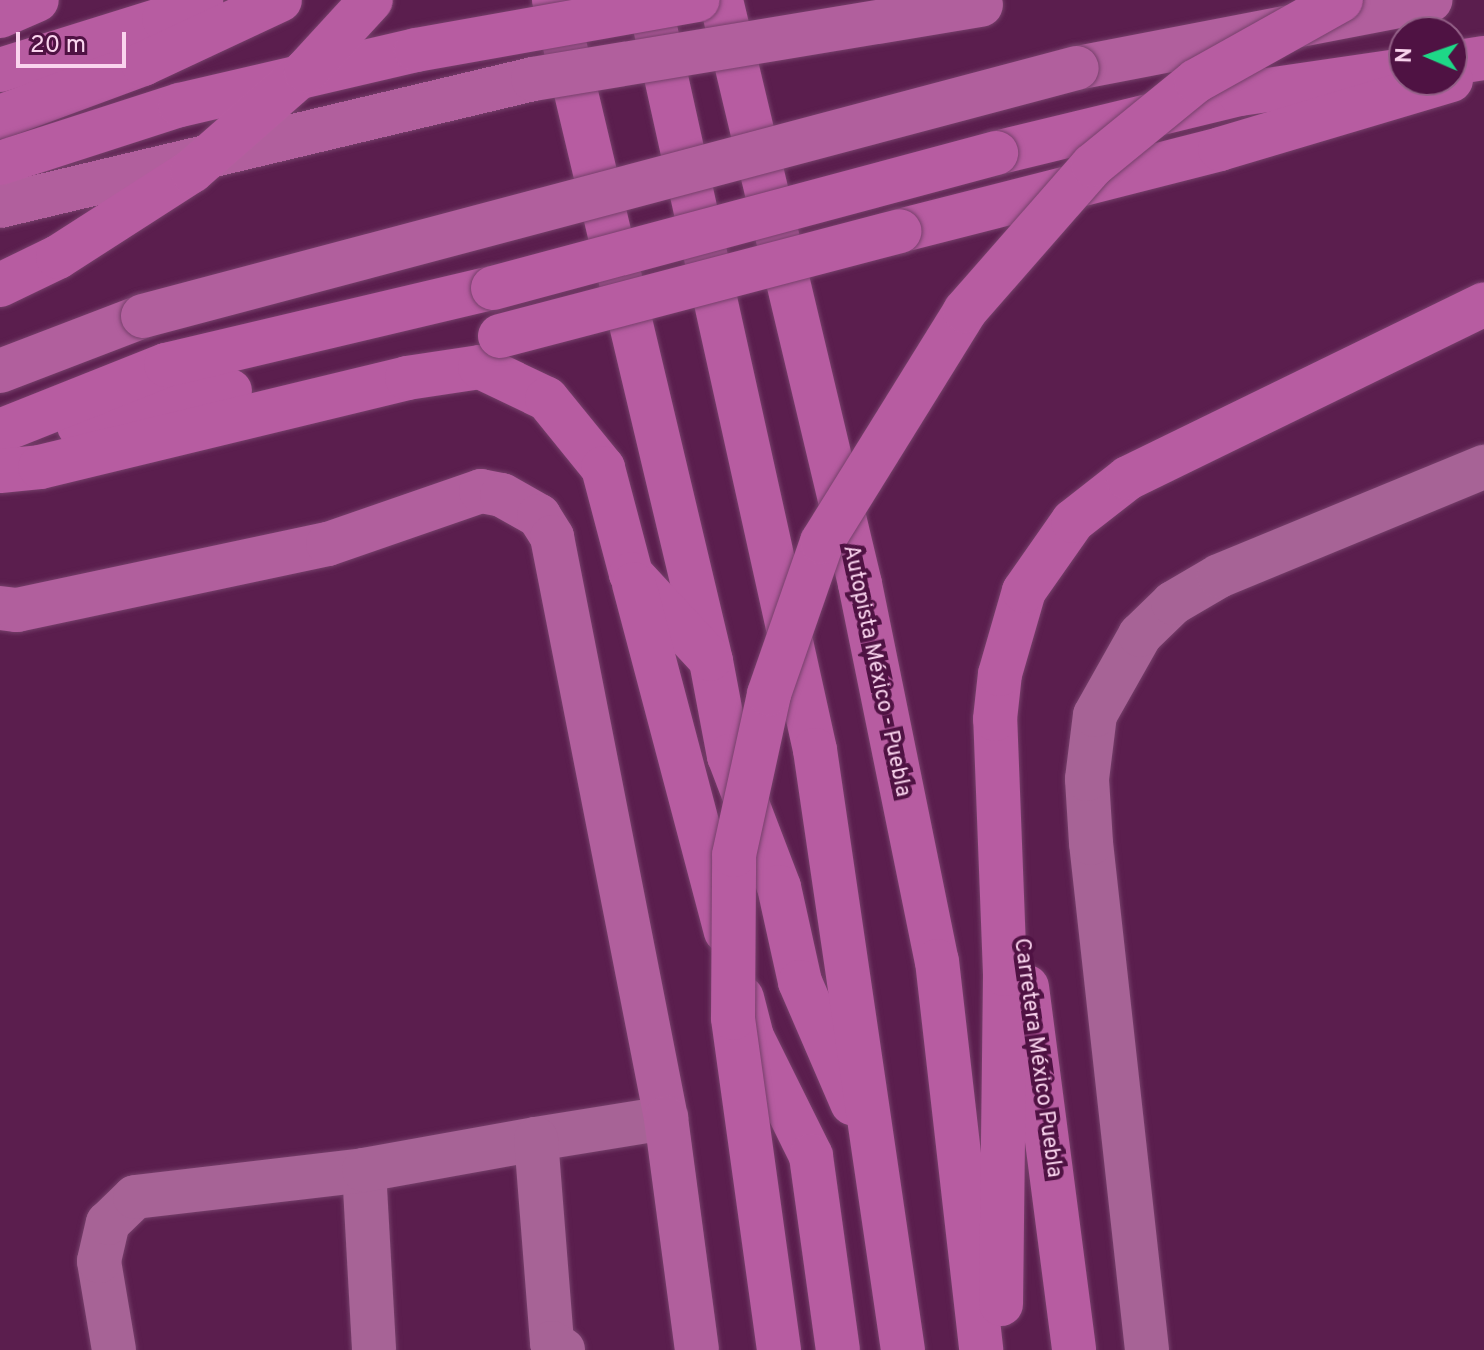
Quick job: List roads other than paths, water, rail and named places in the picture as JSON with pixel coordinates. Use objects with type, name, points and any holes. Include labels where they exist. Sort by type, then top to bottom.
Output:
[{"type":"highway","points":[[0,16],[37,0]]},
{"type":"highway","points":[[0,70],[164,19],[201,0]]},
{"type":"highway","points":[[0,117],[143,64],[280,0]]},
{"type":"highway","points":[[0,285],[58,257],[192,171],[306,71],[371,0]]},
{"type":"highway","points":[[554,0],[711,661],[729,756],[779,887],[800,982],[876,1158]]},
{"type":"highway","points":[[649,0],[815,750],[903,1350]]},
{"type":"highway","points":[[0,163],[180,105],[416,50],[698,0]]},
{"type":"highway","name":"Autopista México - Puebla","points":[[721,0],[860,584],[937,961],[981,1350]]},
{"type":"highway","points":[[779,1350],[733,1018],[734,855],[769,694],[822,542],[965,311],[1093,165],[1196,81],[1341,0]]},
{"type":"highway","points":[[0,431],[166,365],[493,288],[996,153],[1240,94],[1388,72]]},
{"type":"highway","points":[[0,448],[126,412],[500,336],[1220,149],[1397,96]]},
{"type":"highway","points":[[1001,1350],[1005,974],[997,767],[1000,674],[1024,591],[1042,559],[1098,497],[1128,478],[1484,304]]},
{"type":"highway","points":[[0,471],[40,467],[407,378],[480,367],[547,399],[603,468],[677,729],[752,1037],[799,1350]]},
{"type":"highway","points":[[631,574],[711,661]]},
{"type":"highway","name":"Carretera México Puebla","points":[[997,767],[1074,1350]]},
{"type":"highway","points":[[937,961],[967,1068],[1025,1203],[1063,1350]]},
{"type":"highway","points":[[752,1037],[811,1156],[838,1350]]},
{"type":"main road","points":[[0,371],[143,316],[1077,68],[1431,0]]},
{"type":"main road","points":[[0,206],[533,79],[990,2]]},
{"type":"main road","points":[[0,608],[17,610],[328,544],[481,491],[502,495],[539,516],[552,537],[666,1118],[697,1350]]},
{"type":"street","points":[[1147,1350],[1091,843],[1087,779],[1095,715],[1140,635],[1173,603],[1219,576],[1484,467]]},
{"type":"street","points":[[114,1350],[99,1261],[108,1223],[135,1197],[364,1170],[666,1118]]},
{"type":"street","points":[[536,1139],[552,1343],[563,1350]]},
{"type":"street","points":[[364,1170],[374,1350]]}]
